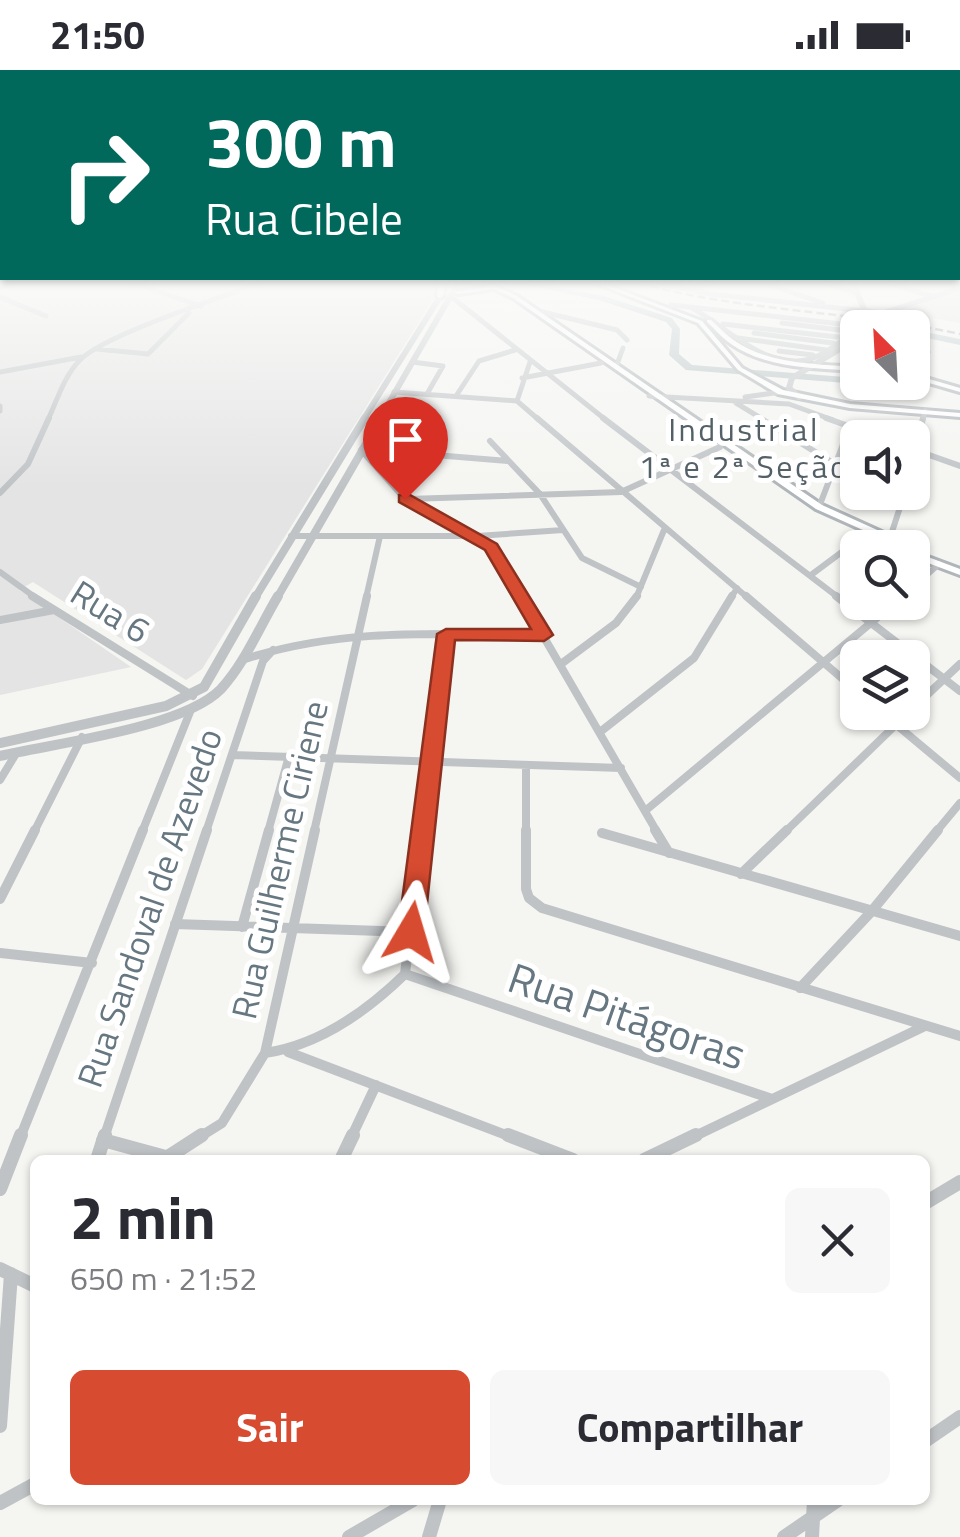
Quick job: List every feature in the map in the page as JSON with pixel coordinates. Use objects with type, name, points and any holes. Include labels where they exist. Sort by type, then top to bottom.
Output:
[{"type":"main road","points":[[586,351],[819,507],[862,530]]},
{"type":"main road","points":[[593,351],[720,447],[815,510],[861,530]]},
{"type":"main road","points":[[724,351],[763,387],[788,386],[799,396],[850,406],[960,414]]},
{"type":"main road","points":[[751,351],[808,367],[840,368]]},
{"type":"main road","points":[[930,381],[960,390]]},
{"type":"main road","points":[[930,557],[960,568]]},
{"type":"main road","points":[[930,559],[960,568]]},
{"type":"street","points":[[0,372],[82,357],[92,351]]},
{"type":"street","points":[[122,351],[150,351]]},
{"type":"street","points":[[0,743],[193,696],[207,682],[290,536],[412,351]]},
{"type":"street","points":[[0,756],[190,712],[212,698],[239,663],[418,351]]},
{"type":"street","points":[[456,396],[479,361],[510,351]]},
{"type":"street","points":[[517,351],[960,691]]},
{"type":"street","points":[[616,368],[622,351]]},
{"type":"street","points":[[773,351],[796,360],[823,351]]},
{"type":"street","points":[[812,351],[816,355]]},
{"type":"street","points":[[788,386],[830,351]]},
{"type":"street","points":[[0,494],[28,464],[68,374],[82,357]]},
{"type":"street","points":[[412,362],[444,366],[428,394]]},
{"type":"street","points":[[517,401],[530,362]]},
{"type":"street","points":[[522,378],[601,362]]},
{"type":"street","points":[[732,401],[763,387]]},
{"type":"street","points":[[394,392],[517,401],[840,676]]},
{"type":"street","points":[[652,396],[789,404],[840,422]]},
{"type":"street","points":[[732,401],[836,464]]},
{"type":"street","points":[[925,420],[928,411]]},
{"type":"street","points":[[490,441],[540,494],[562,530],[590,563],[641,587]]},
{"type":"street","points":[[405,499],[621,492],[720,447]]},
{"type":"street","points":[[361,450],[508,460]]},
{"type":"street","points":[[361,450],[405,499],[491,547],[669,854]]},
{"type":"street","points":[[819,507],[840,453]]},
{"type":"street","points":[[930,455],[960,466]]},
{"type":"street","points":[[330,477],[346,478]]},
{"type":"street","points":[[290,536],[476,536],[562,530]]},
{"type":"street","points":[[561,664],[618,624],[641,587],[664,530]]},
{"type":"street","name":"Rua Guilherme Ciriene","points":[[177,1155],[222,1123],[265,1053],[380,536]]},
{"type":"street","points":[[811,576],[840,554]]},
{"type":"street","points":[[930,572],[939,564]]},
{"type":"street","name":"Rua 6","points":[[0,572],[193,696]]},
{"type":"street","points":[[600,732],[694,658],[737,588]]},
{"type":"street","points":[[0,620],[54,610]]},
{"type":"street","points":[[645,811],[874,622]]},
{"type":"street","points":[[288,1052],[376,1004],[405,974],[446,634]]},
{"type":"street","points":[[239,663],[274,650],[360,635],[544,635]]},
{"type":"street","name":"Rua Sandoval de Azevedo","points":[[99,1155],[263,661],[274,650]]},
{"type":"street","points":[[222,657],[261,676]]},
{"type":"street","points":[[930,693],[960,664]]},
{"type":"street","points":[[178,702],[180,710],[190,712]]},
{"type":"street","points":[[0,1190],[190,712]]},
{"type":"street","points":[[741,874],[892,730]]},
{"type":"street","points":[[901,730],[960,778]]},
{"type":"street","points":[[0,898],[82,737]]},
{"type":"street","points":[[0,780],[17,752]]},
{"type":"street","points":[[232,755],[621,768]]},
{"type":"street","points":[[242,926],[288,756]]},
{"type":"street","points":[[526,765],[526,889],[542,908],[960,1036]]},
{"type":"street","points":[[800,988],[870,912],[960,803]]},
{"type":"street","points":[[602,832],[960,936]]},
{"type":"street","points":[[175,924],[411,932]]},
{"type":"street","points":[[0,954],[92,963]]},
{"type":"street","name":"Rua Pitágoras","points":[[405,974],[772,1099]]},
{"type":"street","points":[[654,1155],[925,1026]]},
{"type":"street","points":[[265,1053],[288,1052],[560,1155]]},
{"type":"street","points":[[343,1155],[376,1085]]},
{"type":"street","points":[[104,1140],[157,1155]]},
{"type":"street","points":[[930,1200],[960,1182]]},
{"type":"street","points":[[0,1426],[6,1272],[30,1282]]},
{"type":"street","points":[[930,1438],[960,1417]]},
{"type":"street","points":[[0,1503],[30,1487]]},
{"type":"street","points":[[349,1537],[404,1505]]},
{"type":"street","points":[[429,1537],[439,1505]]},
{"type":"street","points":[[784,1537],[814,1508]]},
{"type":"street","points":[[812,1537],[814,1508]]},
{"type":"shaded area","points":[[0,351],[400,351],[202,669],[186,680],[33,582],[19,590],[131,667],[0,695]]},
{"type":"waterway","points":[[674,351],[689,368],[840,380]]},
{"type":"district","name":"Industrial 1ª e 2ª Seção","points":[[744,448]]},
{"type":"route","points":[[405,499],[486,542],[512,578],[544,635],[446,634],[411,932]]}]
